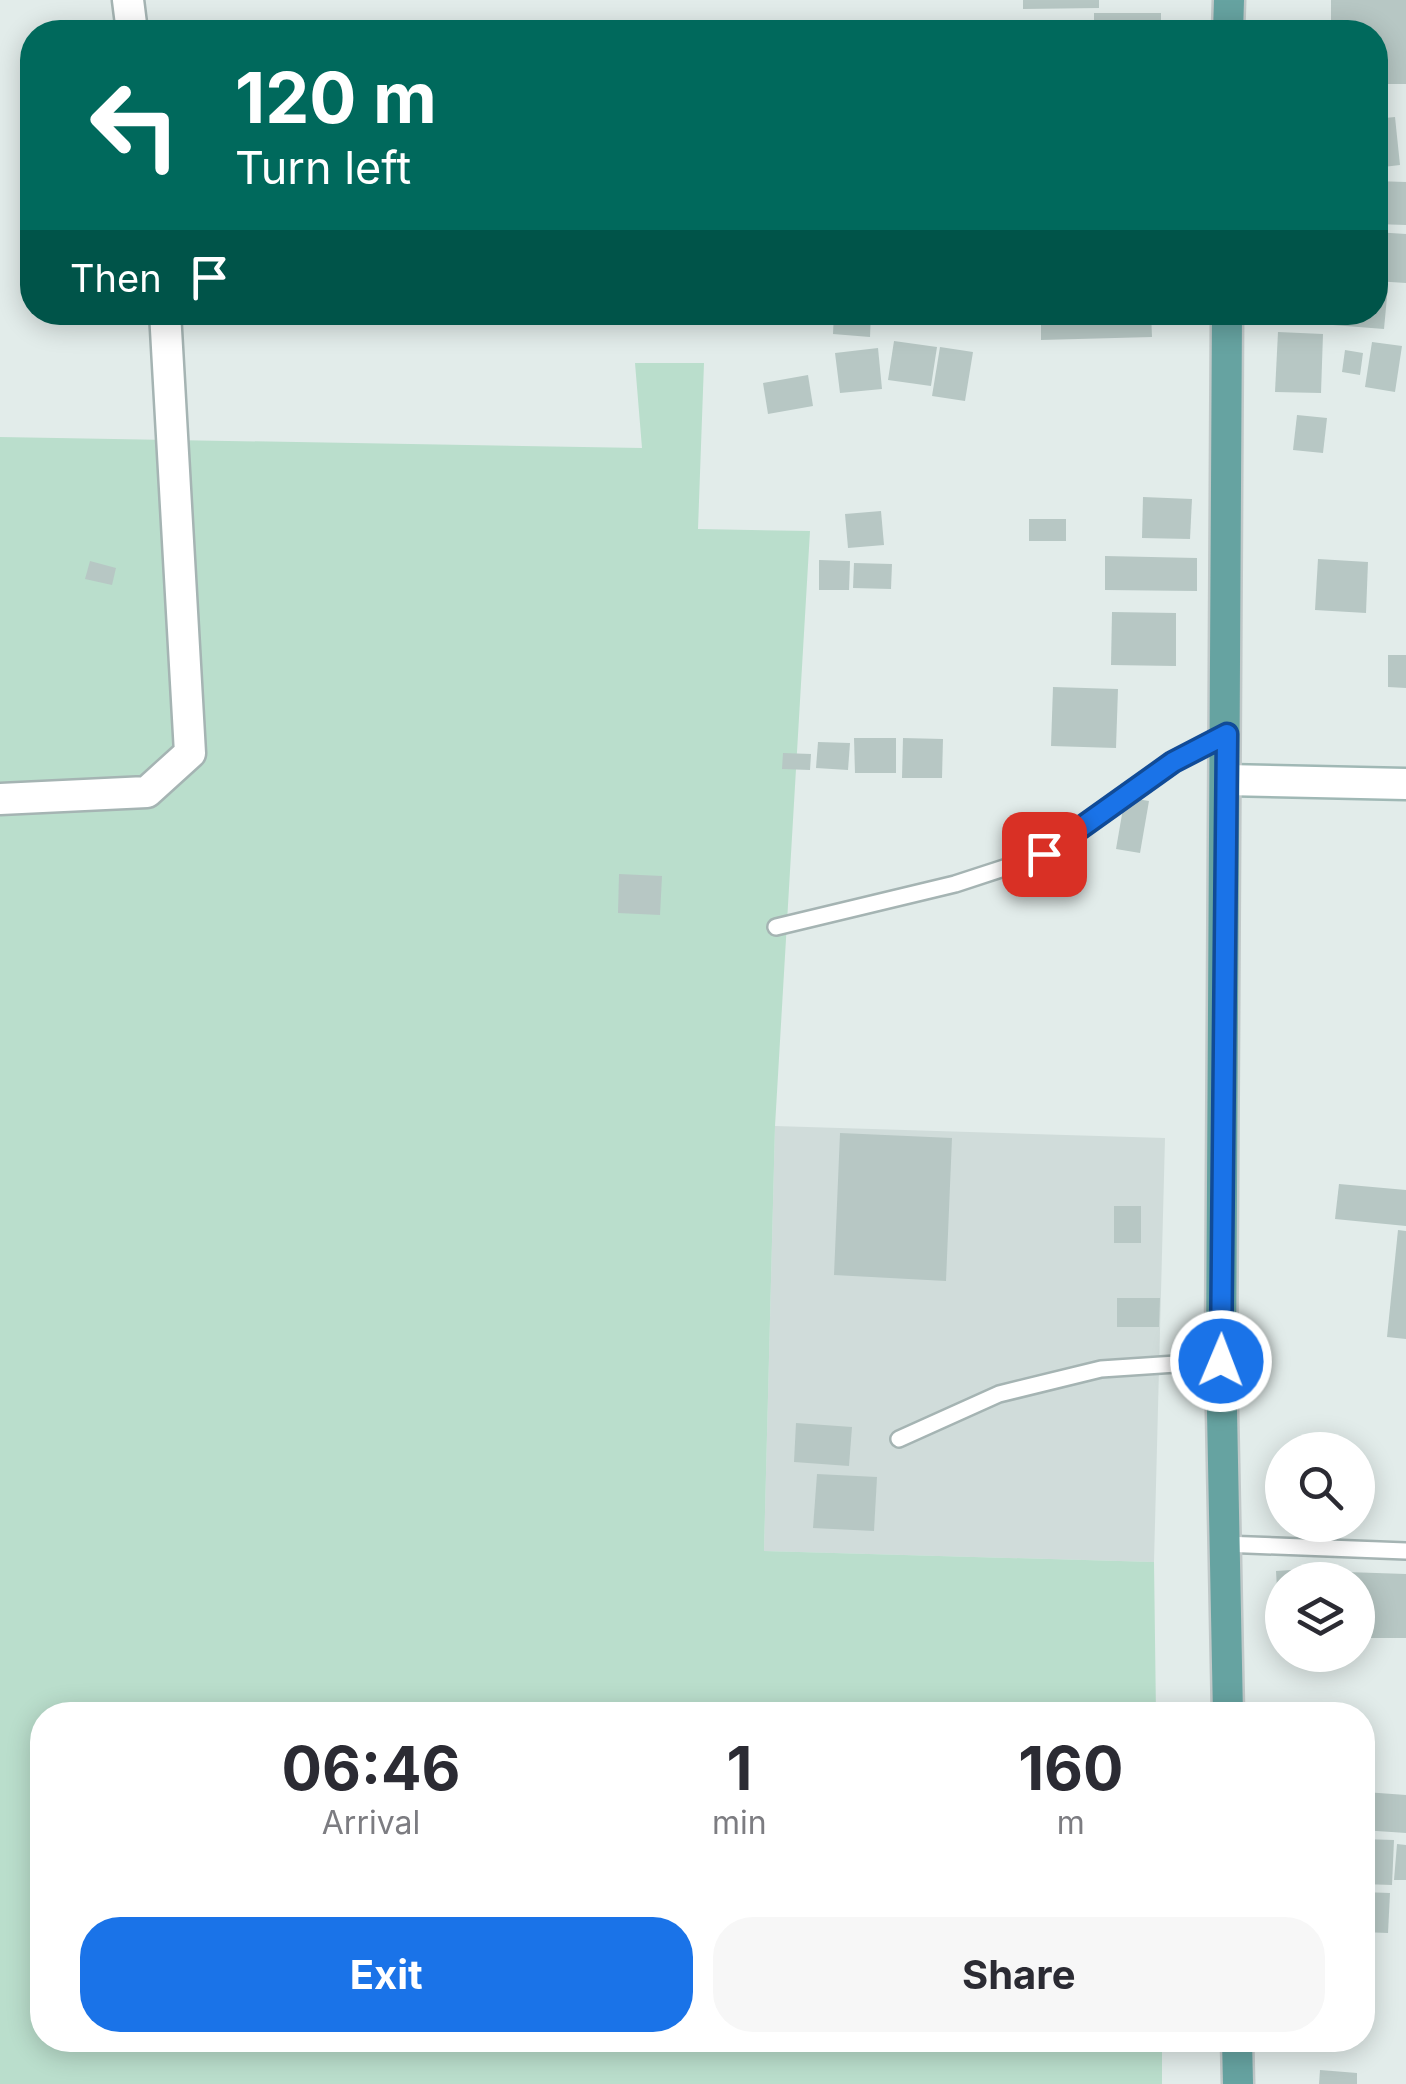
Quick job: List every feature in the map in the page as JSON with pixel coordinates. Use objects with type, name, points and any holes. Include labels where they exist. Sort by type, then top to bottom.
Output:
[{"type":"main road","points":[[1227,325],[1221,1361],[1228,1702]]},
{"type":"main road","points":[[1238,2052],[1238,2084]]},
{"type":"street","points":[[0,799],[146,792],[190,754],[166,325]]},
{"type":"street","points":[[1226,780],[1406,784]]},
{"type":"lane","points":[[776,927],[955,884],[1044,854],[1173,762],[1227,734]]},
{"type":"lane","points":[[900,1439],[999,1394],[1101,1369],[1221,1361]]},
{"type":"lane","points":[[1222,1544],[1406,1551]]},
{"type":"shaded area","points":[[775,1126],[1165,1138],[1154,1562],[764,1551]]},
{"type":"green space","points":[[635,363],[704,363],[698,529],[810,531],[775,1126],[764,1551],[1154,1562],[1156,1702],[30,1702],[30,2052],[1162,2052],[1162,2084],[0,2084],[0,437],[642,448]]},
{"type":"building","points":[[1023,0],[1099,0],[1099,8],[1023,9]]},
{"type":"building","points":[[1331,0],[1406,0],[1406,84],[1388,84],[1388,20],[1331,20]]},
{"type":"building","points":[[1094,13],[1161,13],[1161,20],[1094,20]]},
{"type":"building","points":[[1395,117],[1400,165],[1388,166],[1388,118]]},
{"type":"building","points":[[1388,181],[1406,182],[1406,225],[1388,224]]},
{"type":"building","points":[[1388,233],[1406,234],[1406,283],[1388,282]]},
{"type":"building","points":[[833,325],[870,325],[870,337],[833,334]]},
{"type":"building","points":[[1041,325],[1152,325],[1152,337],[1041,340]]},
{"type":"building","points":[[1333,325],[1384,325],[1384,329]]},
{"type":"building","points":[[1278,332],[1323,334],[1321,393],[1275,392]]},
{"type":"building","points":[[894,341],[937,347],[931,386],[888,380]]},
{"type":"building","points":[[1372,342],[1402,346],[1395,392],[1365,387]]},
{"type":"building","points":[[940,347],[973,352],[965,401],[932,396]]},
{"type":"building","points":[[878,348],[882,389],[840,393],[835,353]]},
{"type":"building","points":[[1345,350],[1363,353],[1360,375],[1342,372]]},
{"type":"building","points":[[808,375],[813,406],[768,414],[763,383]]},
{"type":"building","points":[[1297,415],[1327,418],[1323,453],[1293,450]]},
{"type":"building","points":[[1143,497],[1192,499],[1190,539],[1142,538]]},
{"type":"building","points":[[881,511],[884,545],[848,548],[845,514]]},
{"type":"building","points":[[1029,519],[1066,519],[1066,541],[1029,541]]},
{"type":"building","points":[[1105,556],[1197,558],[1197,591],[1105,590]]},
{"type":"building","points":[[1318,559],[1368,562],[1366,613],[1315,610]]},
{"type":"building","points":[[819,560],[850,561],[849,590],[819,590]]},
{"type":"building","points":[[90,561],[116,568],[112,585],[85,579]]},
{"type":"building","points":[[854,563],[892,564],[891,589],[853,588]]},
{"type":"building","points":[[1112,612],[1176,613],[1176,666],[1111,665]]},
{"type":"building","points":[[1388,655],[1406,655],[1406,688],[1388,687]]},
{"type":"building","points":[[1053,687],[1118,689],[1116,748],[1051,746]]},
{"type":"building","points":[[854,738],[896,738],[896,773],[855,773]]},
{"type":"building","points":[[903,738],[943,739],[942,778],[902,778]]},
{"type":"building","points":[[818,742],[850,743],[848,770],[816,768]]},
{"type":"building","points":[[783,753],[811,754],[810,770],[782,769]]},
{"type":"building","points":[[1125,797],[1149,801],[1140,853],[1116,849]]},
{"type":"building","points":[[619,874],[662,876],[660,915],[618,913]]},
{"type":"building","points":[[840,1133],[952,1138],[946,1281],[834,1275]]},
{"type":"building","points":[[1339,1184],[1406,1190],[1406,1226],[1335,1219]]},
{"type":"building","points":[[1114,1206],[1141,1206],[1141,1243],[1114,1243]]},
{"type":"building","points":[[1398,1230],[1406,1231],[1406,1339],[1387,1337]]},
{"type":"building","points":[[1117,1298],[1160,1298],[1159,1327],[1117,1327]]},
{"type":"building","points":[[796,1423],[852,1427],[849,1466],[794,1462]]},
{"type":"building","points":[[817,1474],[877,1477],[874,1531],[813,1528]]},
{"type":"building","points":[[1375,1573],[1406,1574],[1406,1638],[1375,1638]]},
{"type":"building","points":[[1375,1793],[1406,1795],[1406,1833],[1375,1831]]},
{"type":"building","points":[[1375,1839],[1394,1840],[1392,1885],[1375,1884]]},
{"type":"building","points":[[1397,1844],[1406,1845],[1406,1880],[1394,1880]]},
{"type":"building","points":[[1375,1892],[1390,1893],[1388,1933],[1375,1932]]},
{"type":"building","points":[[1320,2070],[1357,2073],[1357,2084],[1319,2084]]},
{"type":"route","points":[[1044,854],[1173,762],[1227,734],[1221,1361]]}]
